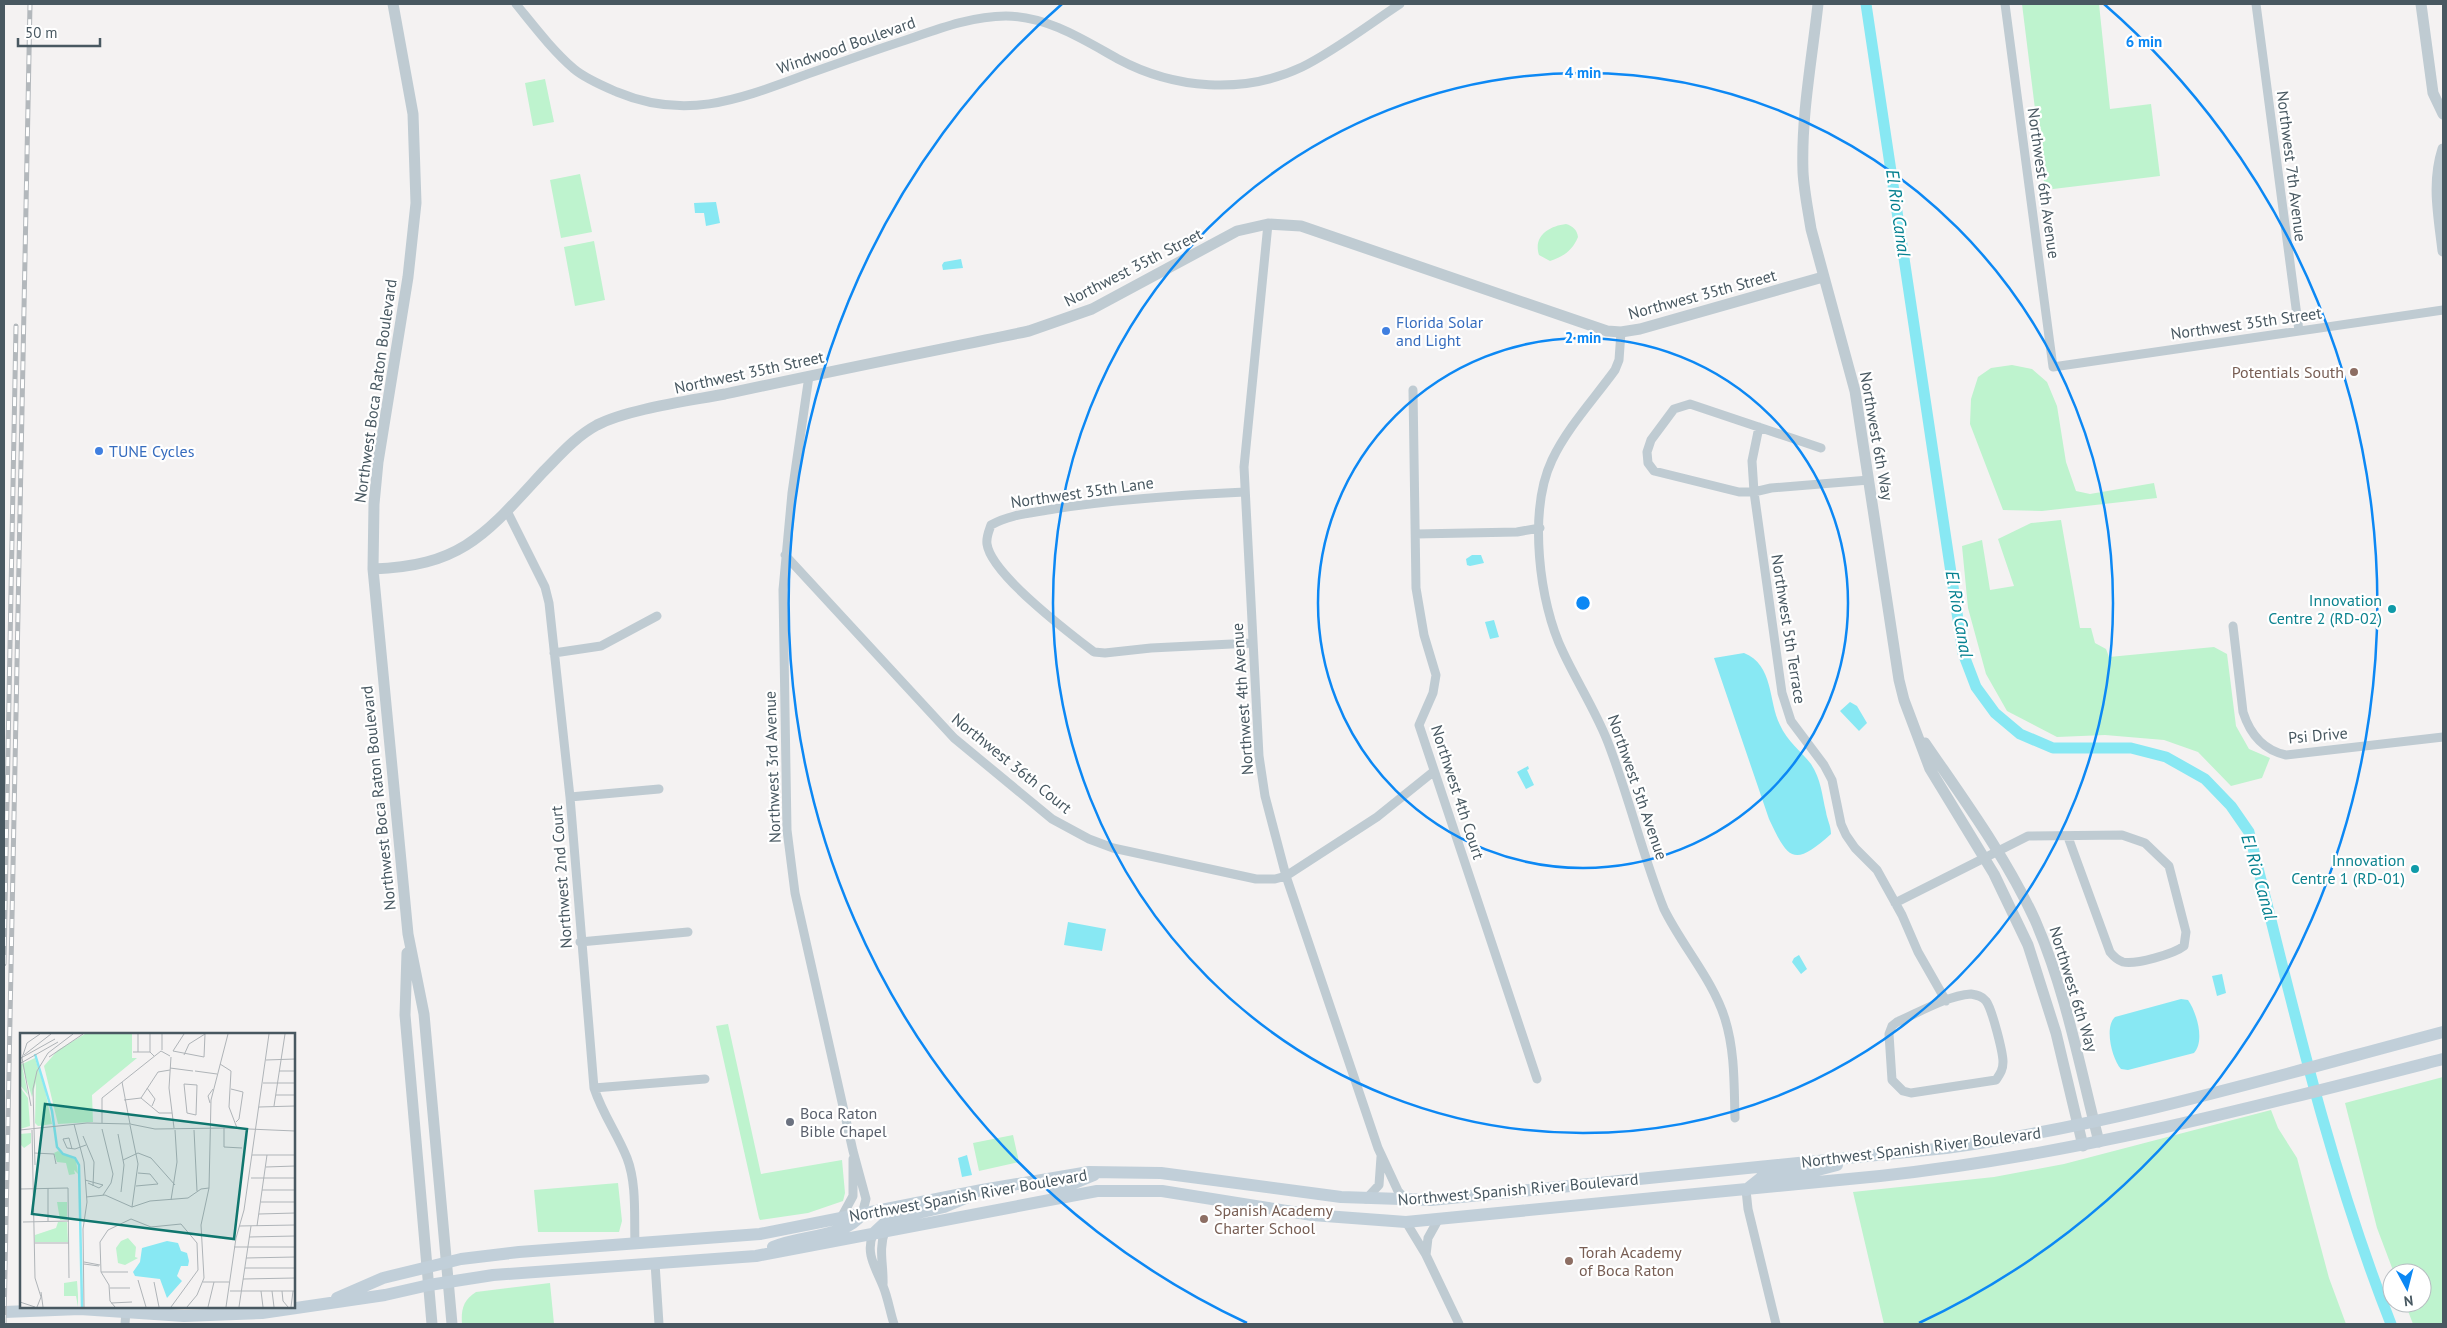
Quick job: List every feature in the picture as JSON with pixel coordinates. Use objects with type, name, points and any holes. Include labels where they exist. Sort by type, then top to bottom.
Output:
[{"type":"main road","name":"Northwest Spanish River Boulevard","points":[[324,1303],[383,1278],[447,1261],[519,1252],[743,1236],[1076,1173],[1102,1171],[1161,1173],[1366,1199],[1406,1200],[1452,1198],[1986,1142],[2078,1125],[2443,1032]]},
{"type":"main road","name":"Northwest Spanish River Boulevard","points":[[295,1307],[385,1296],[428,1285],[513,1273],[752,1256],[1080,1193],[1132,1190],[1181,1194],[1328,1217],[1406,1222],[1956,1168],[2083,1146],[2291,1098],[2443,1058]]},
{"type":"main road","points":[[1746,1190],[1761,1178],[1822,1169],[1863,1156]]},
{"type":"main road","points":[[1000,1208],[1068,1187],[1102,1171]]},
{"type":"main road","points":[[879,1232],[888,1220],[953,1205],[982,1190]]},
{"type":"main road","points":[[752,1256],[783,1242],[847,1228],[862,1214]]},
{"type":"main road","name":"Northwest Spanish River Boulevard","points":[[4,1312],[64,1309],[126,1318],[194,1316],[276,1309]]},
{"type":"street","name":"Northwest Boca Raton Boulevard","points":[[393,4],[413,114],[416,203],[408,277],[378,462],[374,504],[373,569],[408,934],[424,1014],[452,1324]]},
{"type":"street","name":"Windwood Boulevard","points":[[516,4],[549,44],[576,70],[628,97],[655,104],[691,107],[733,101],[931,32],[971,20],[1008,16],[1056,26],[1130,65],[1173,80],[1219,85],[1253,82],[1278,76],[1319,58],[1400,4]]},
{"type":"street","name":"Northwest 6th Way","points":[[1818,4],[1804,127],[1803,152],[1806,201],[1823,277],[1855,392],[1897,672],[1904,700],[1930,769],[1984,857],[2019,923],[2035,964],[2056,1033],[2083,1146]]},
{"type":"street","name":"Northwest 6th Avenue","points":[[2005,4],[2054,367]]},
{"type":"street","name":"Northwest 7th Avenue","points":[[2256,4],[2299,331]]},
{"type":"street","points":[[2421,4],[2434,93],[2443,114]]},
{"type":"street","points":[[2443,149],[2437,168],[2436,188],[2443,251]]},
{"type":"street","name":"Northwest 35th Street","points":[[373,569],[418,566],[444,558],[476,540],[507,511],[569,445],[607,421],[809,376],[1029,331],[1061,322],[1105,302],[1237,232],[1268,224],[1301,226],[1581,323],[1622,332],[1679,318],[1823,277]]},
{"type":"street","name":"Northwest 4th Avenue","points":[[1268,224],[1245,445],[1245,492],[1259,756],[1265,796],[1286,876],[1381,1154],[1398,1191],[1406,1200]]},
{"type":"street","name":"Northwest 35th Street","points":[[2054,367],[2443,310]]},
{"type":"street","name":"Northwest 5th Avenue","points":[[1622,332],[1619,360],[1615,370],[1563,441],[1552,461],[1542,494],[1540,528],[1543,583],[1553,628],[1563,652],[1607,739],[1664,909],[1676,932],[1708,981],[1725,1018],[1733,1058],[1735,1118]]},
{"type":"street","name":"Northwest 3rd Avenue","points":[[809,376],[782,590],[785,792],[795,893],[852,1152],[866,1199],[862,1214]]},
{"type":"street","name":"Northwest 4th Court","points":[[1414,390],[1416,588],[1436,675],[1433,692],[1419,725],[1433,772],[1537,1079]]},
{"type":"street","points":[[1821,448],[1690,404],[1681,405],[1674,409],[1651,440],[1647,452],[1648,462],[1654,471],[1732,490],[1754,492],[1771,488],[1869,480]]},
{"type":"street","name":"Northwest 5th Terrace","points":[[1759,427],[1752,461],[1754,492],[1786,710],[1798,732],[1824,765],[1832,780],[1841,824],[1846,835],[1855,848],[1877,870],[1895,903],[1914,945],[1946,1001]]},
{"type":"street","name":"Northwest 35th Lane","points":[[1245,492],[1112,500],[1002,519],[991,525],[987,544],[993,559],[1032,603],[1094,652],[1105,653],[1151,648],[1252,643]]},
{"type":"street","name":"Northwest 2nd Court","points":[[507,511],[545,587],[550,603],[570,797],[580,942],[594,1088],[601,1110],[628,1159],[633,1184],[635,1244]]},
{"type":"street","points":[[1416,534],[1517,532],[1540,528]]},
{"type":"street","name":"Northwest 36th Court","points":[[785,555],[954,738],[1052,819],[1089,840],[1112,848],[1256,879],[1274,879],[1286,876]]},
{"type":"street","points":[[554,653],[601,646],[657,616]]},
{"type":"street","name":"Psi Drive","points":[[2232,626],[2246,723],[2257,739],[2272,752],[2286,755],[2443,737]]},
{"type":"street","name":"Northwest 6th Way","points":[[1914,728],[1998,850],[2036,922],[2072,1029],[2099,1142]]},
{"type":"street","points":[[1286,876],[1377,817],[1433,772]]},
{"type":"street","points":[[570,797],[659,789]]},
{"type":"street","points":[[1895,903],[2028,836],[2122,835],[2145,843],[2169,866],[2186,932],[2184,946],[2172,953],[2130,963],[2116,958],[2110,952],[2068,837]]},
{"type":"street","points":[[580,942],[688,932]]},
{"type":"street","name":"Northwest Boca Raton Boulevard","points":[[408,934],[405,1015],[432,1324]]},
{"type":"street","points":[[1972,994],[1980,996],[1986,1001],[1991,1010],[2003,1060],[2002,1072],[1996,1080],[1975,1085],[1911,1093],[1903,1091],[1892,1080],[1889,1044],[1892,1026],[1897,1022],[1946,1001],[1961,995],[1972,994]]},
{"type":"street","points":[[594,1088],[705,1078]]},
{"type":"street","name":"Northwest 3rd Avenue","points":[[841,1218],[852,1196],[852,1152]]},
{"type":"street","name":"Northwest 4th Avenue","points":[[1366,1199],[1379,1185],[1381,1154]]},
{"type":"street","points":[[1746,1190],[1748,1209],[1776,1324]]},
{"type":"street","points":[[1426,1255],[1428,1238],[1438,1220]]},
{"type":"street","points":[[1406,1222],[1426,1255],[1459,1324]]},
{"type":"street","points":[[879,1232],[870,1252],[875,1272],[883,1285],[894,1324]]},
{"type":"street","points":[[655,1263],[659,1324]]},
{"type":"green space","points":[[2022,4],[2099,4],[2110,109],[2151,104],[2160,176],[2045,190]]},
{"type":"green space","points":[[545,79],[554,122],[533,126],[525,83]]},
{"type":"green space","points":[[580,174],[592,232],[561,238],[550,180]]},
{"type":"green space","points":[[1566,224],[1577,232],[1578,237],[1570,249],[1563,255],[1550,261],[1539,255],[1538,242],[1540,237],[1554,227]]},
{"type":"green space","points":[[594,241],[605,300],[575,306],[564,247]]},
{"type":"green space","points":[[2012,365],[2032,369],[2047,382],[2057,406],[2066,462],[2076,491],[2090,494],[2154,483],[2157,498],[2042,511],[2003,510],[1970,424],[1971,399],[1978,377],[1991,368]]},
{"type":"green space","points":[[2061,520],[2080,628],[2091,628],[2095,643],[2106,649],[2109,657],[2214,647],[2227,654],[2236,726],[2249,749],[2270,758],[2262,778],[2231,786],[2198,752],[2164,740],[2105,735],[2057,737],[2007,711],[1986,674],[1968,608],[1962,546],[1982,540],[1990,590],[2014,586],[1998,539],[2031,523]]},
{"type":"green space","points":[[728,1024],[761,1174],[842,1160],[845,1193],[843,1201],[808,1213],[760,1220],[716,1026]]},
{"type":"green space","points":[[2443,1077],[2443,1324],[2413,1324],[2409,1313],[2432,1313],[2432,1263],[2390,1263],[2377,1228],[2345,1103]]},
{"type":"green space","points":[[2271,1110],[2278,1128],[2297,1158],[2329,1278],[2346,1324],[1884,1324],[1853,1192],[1994,1177],[2064,1164]]},
{"type":"green space","points":[[1013,1135],[1019,1162],[979,1171],[973,1143]]},
{"type":"green space","points":[[618,1183],[622,1221],[619,1232],[538,1232],[534,1190]]},
{"type":"green space","points":[[550,1283],[554,1324],[462,1324],[464,1306],[468,1298],[476,1292]]},
{"type":"water","points":[[716,202],[720,223],[706,226],[704,213],[695,213],[694,203]]},
{"type":"water","points":[[961,259],[963,268],[943,270],[942,265],[944,262]]},
{"type":"water","points":[[1472,555],[1481,555],[1484,563],[1467,565],[1466,559]]},
{"type":"water","points":[[1494,620],[1499,637],[1490,639],[1485,622]]},
{"type":"water","points":[[1744,653],[1761,666],[1769,684],[1776,716],[1783,731],[1811,764],[1819,781],[1831,834],[1801,855],[1794,855],[1788,851],[1782,844],[1769,819],[1714,658]]},
{"type":"water","points":[[1850,702],[1857,706],[1867,723],[1859,731],[1840,711]]},
{"type":"water","points":[[1528,766],[1529,769],[1527,770],[1534,785],[1526,789],[1517,772]]},
{"type":"water","points":[[1068,922],[1106,929],[1102,951],[1064,945]]},
{"type":"water","points":[[1799,955],[1807,969],[1801,974],[1792,962]]},
{"type":"water","points":[[2222,974],[2226,993],[2217,996],[2212,976]]},
{"type":"water","points":[[2181,999],[2188,1000],[2197,1019],[2199,1041],[2194,1053],[2128,1070],[2121,1069],[2110,1043],[2110,1028],[2115,1017]]},
{"type":"water","points":[[967,1155],[972,1175],[962,1177],[958,1158]]},
{"type":"waterway","name":"El Rio Canal","points":[[1866,4],[1963,653],[1976,687],[1995,713],[2020,734],[2053,748],[2131,748],[2166,757],[2205,779],[2231,806],[2249,832],[2329,1142],[2348,1203],[2391,1324]]},
{"type":"railway","points":[[4,1324],[30,4]]},
{"type":"railway","points":[[4,964],[16,326]]},
{"type":"place","name":"Florida Solar and Light","points":[[1386,331]]},
{"type":"place","name":"Potentials South","points":[[2354,372]]},
{"type":"place","name":"TUNE Cycles","points":[[99,451]]},
{"type":"place","name":"Innovation Centre 2 (RD-02)","points":[[2392,609]]},
{"type":"place","name":"Innovation Centre 1 (RD-01)","points":[[2415,869]]},
{"type":"place","name":"Boca Raton Bible Chapel","points":[[790,1122]]},
{"type":"place","name":"Spanish Academy Charter School","points":[[1204,1219]]},
{"type":"place","name":"Torah Academy of Boca Raton","points":[[1569,1261]]}]
